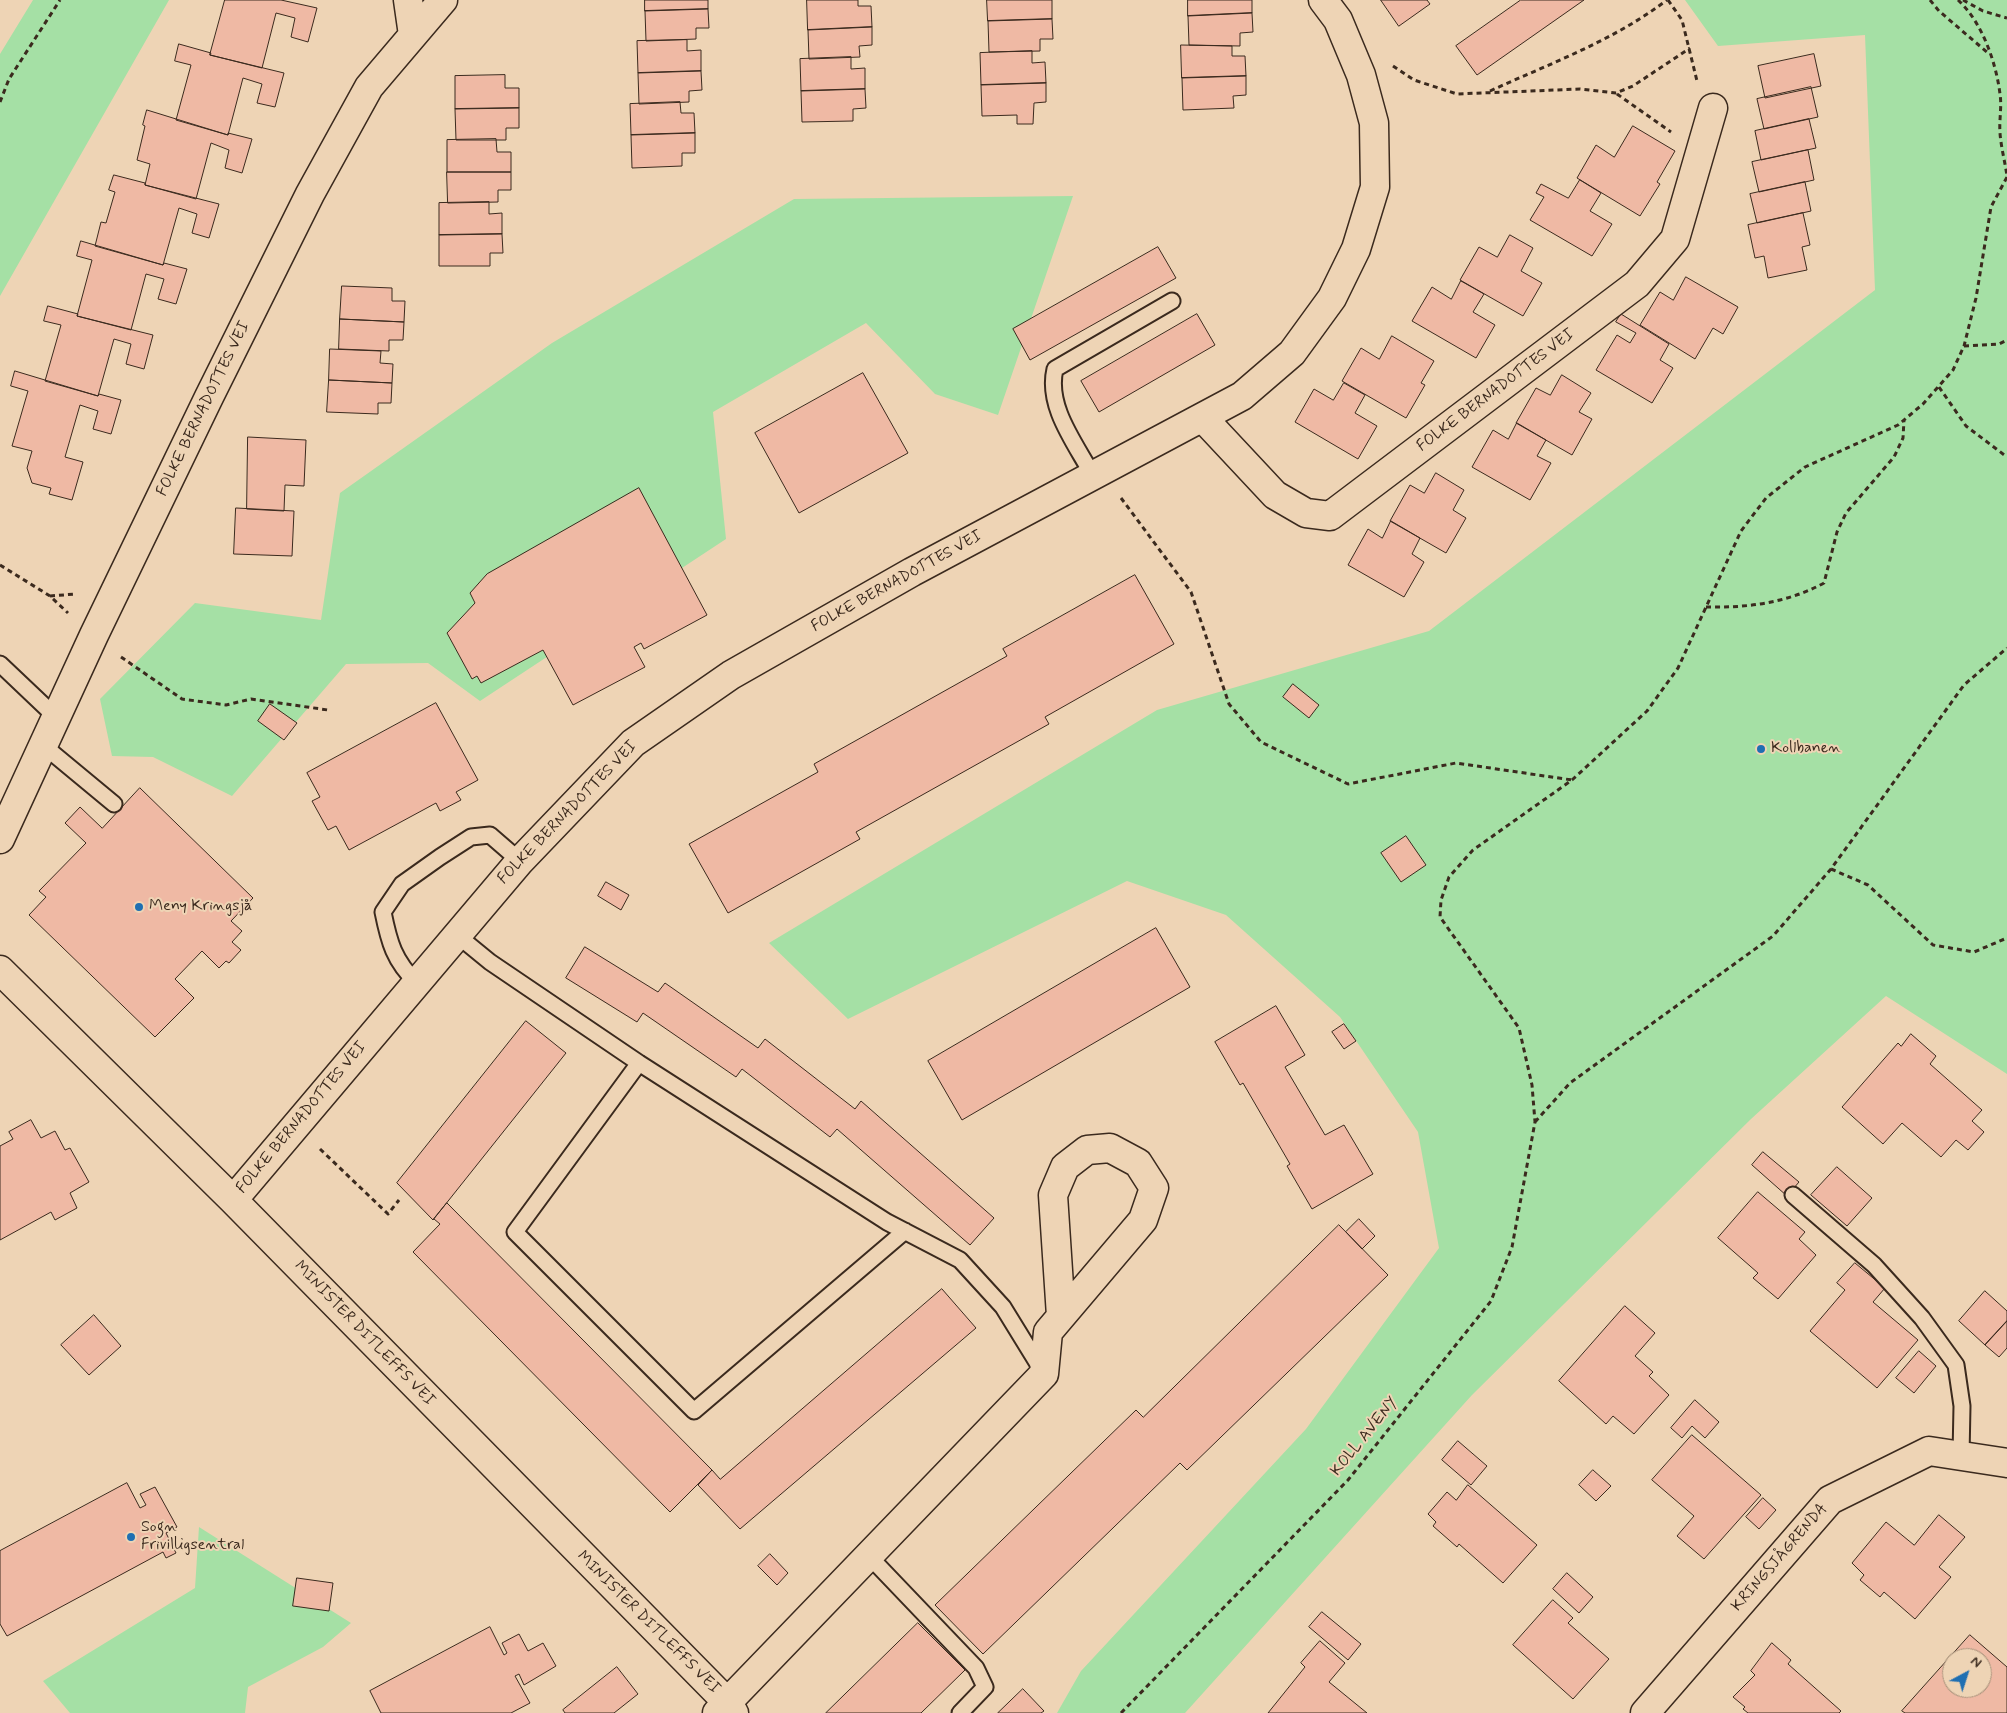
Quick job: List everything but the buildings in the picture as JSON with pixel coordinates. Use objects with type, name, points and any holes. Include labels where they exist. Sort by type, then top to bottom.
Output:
[{"type":"street","points":[[408,0],[413,34]]},
{"type":"street","name":"FOLKE BERNADOTTES VEI","points":[[0,839],[94,635],[209,396],[310,194],[369,87],[443,0]]},
{"type":"street","name":"FOLKE BERNADOTTES VEI","points":[[233,1200],[520,861],[633,743],[730,675],[912,572],[1242,396],[1292,353],[1336,290],[1356,249],[1375,187],[1374,123],[1361,76],[1338,20],[1323,0]]},
{"type":"street","name":"FOLKE BERNADOTTES VEI","points":[[1203,418],[1275,495],[1306,513],[1330,516],[1637,284],[1675,239],[1713,108]]},
{"type":"street","name":"MINISTER DITLEFFS VEI","points":[[0,970],[233,1200],[726,1709],[868,1555],[1044,1374]]},
{"type":"street","points":[[1044,1374],[1048,1332],[1143,1220],[1154,1188],[1138,1163],[1110,1148],[1087,1150],[1065,1166],[1053,1195],[1061,1316]]},
{"type":"street","name":"KRINGSJÅGRENDA","points":[[1645,1713],[1830,1500],[1929,1451],[2007,1463]]},
{"type":"lane","points":[[1097,474],[1055,402],[1052,383],[1055,369],[1172,301]]},
{"type":"lane","points":[[0,664],[57,718]]},
{"type":"lane","points":[[44,746],[114,804]]},
{"type":"lane","points":[[416,984],[403,969],[389,944],[383,912],[402,884],[470,837],[490,835],[520,861]]},
{"type":"lane","points":[[457,935],[490,962],[639,1063],[887,1222],[960,1260],[1003,1307],[1044,1374]]},
{"type":"lane","points":[[639,1063],[515,1232],[694,1411],[905,1231]]},
{"type":"lane","points":[[1793,1194],[1874,1265],[1922,1318],[1956,1365],[1962,1406],[1962,1456]]},
{"type":"lane","points":[[868,1555],[976,1668],[985,1687],[960,1713]]},
{"type":"path","points":[[0,102],[9,79],[60,0]]},
{"type":"path","points":[[1487,92],[1596,45],[1639,21],[1667,0],[1682,20],[1698,87],[1705,101],[1713,108]]},
{"type":"path","points":[[1930,0],[1939,11],[1989,53]]},
{"type":"path","points":[[1958,0],[1969,10],[1984,35],[2000,94],[2000,134],[2007,176]]},
{"type":"path","points":[[1963,0],[1983,11],[2007,18]]},
{"type":"path","points":[[1392,65],[1414,80],[1457,94],[1580,89],[1616,93],[1633,86],[1690,48]]},
{"type":"path","points":[[1616,93],[1700,154]]},
{"type":"path","name":"KOLL AVENY","points":[[1121,1713],[1348,1480],[1491,1301],[1512,1247],[1535,1122],[1532,1085],[1519,1028],[1440,918],[1441,900],[1449,877],[1473,850],[1572,780],[1647,711],[1678,668],[1741,531],[1766,498],[1805,467],[1898,425],[1939,387],[1954,370],[1964,346],[1976,298],[1991,207],[2007,176]]},
{"type":"path","points":[[1964,346],[1999,344],[2007,340]]},
{"type":"path","points":[[1939,387],[1966,426],[2007,458]]},
{"type":"path","points":[[1706,607],[1741,608],[1770,603],[1809,592],[1824,583],[1838,532],[1846,513],[1894,457],[1903,438],[1904,420]]},
{"type":"path","points":[[1097,474],[1191,592],[1229,704],[1261,742],[1348,784],[1456,762],[1572,780]]},
{"type":"path","points":[[0,565],[50,596],[73,618]]},
{"type":"path","points":[[50,596],[83,593]]},
{"type":"path","points":[[1535,1122],[1570,1083],[1773,936],[1831,869],[1964,685],[2007,648]]},
{"type":"path","points":[[119,655],[182,699],[226,705],[250,699],[328,710]]},
{"type":"path","points":[[1831,869],[1868,885],[1933,945],[1974,952],[2007,938]]},
{"type":"path","points":[[295,1127],[388,1214],[399,1200]]},
{"type":"green space","points":[[33,0],[169,0],[0,296],[0,54]]},
{"type":"green space","points":[[1685,0],[2007,0],[2007,1074],[1886,996],[1751,1119],[1472,1395],[1185,1713],[1057,1713],[1081,1671],[1306,1429],[1439,1248],[1418,1132],[1340,1017],[1226,915],[1127,881],[848,1019],[769,943],[1157,710],[1429,631],[1875,290],[1865,35],[1718,46]]},
{"type":"green space","points":[[1073,196],[998,415],[935,394],[866,323],[713,412],[726,539],[480,701],[428,663],[346,664],[232,796],[153,757],[112,756],[100,699],[195,603],[321,620],[340,493],[552,343],[794,199]]},
{"type":"green space","points":[[199,1527],[351,1623],[323,1647],[248,1687],[245,1713],[70,1713],[43,1681],[195,1588]]},
{"type":"place","name":"Kollbanen","points":[[1761,749]]},
{"type":"place","name":"Meny Kringsjå","points":[[139,907]]},
{"type":"place","name":"Sogn Frivilligsentral","points":[[131,1537]]}]
